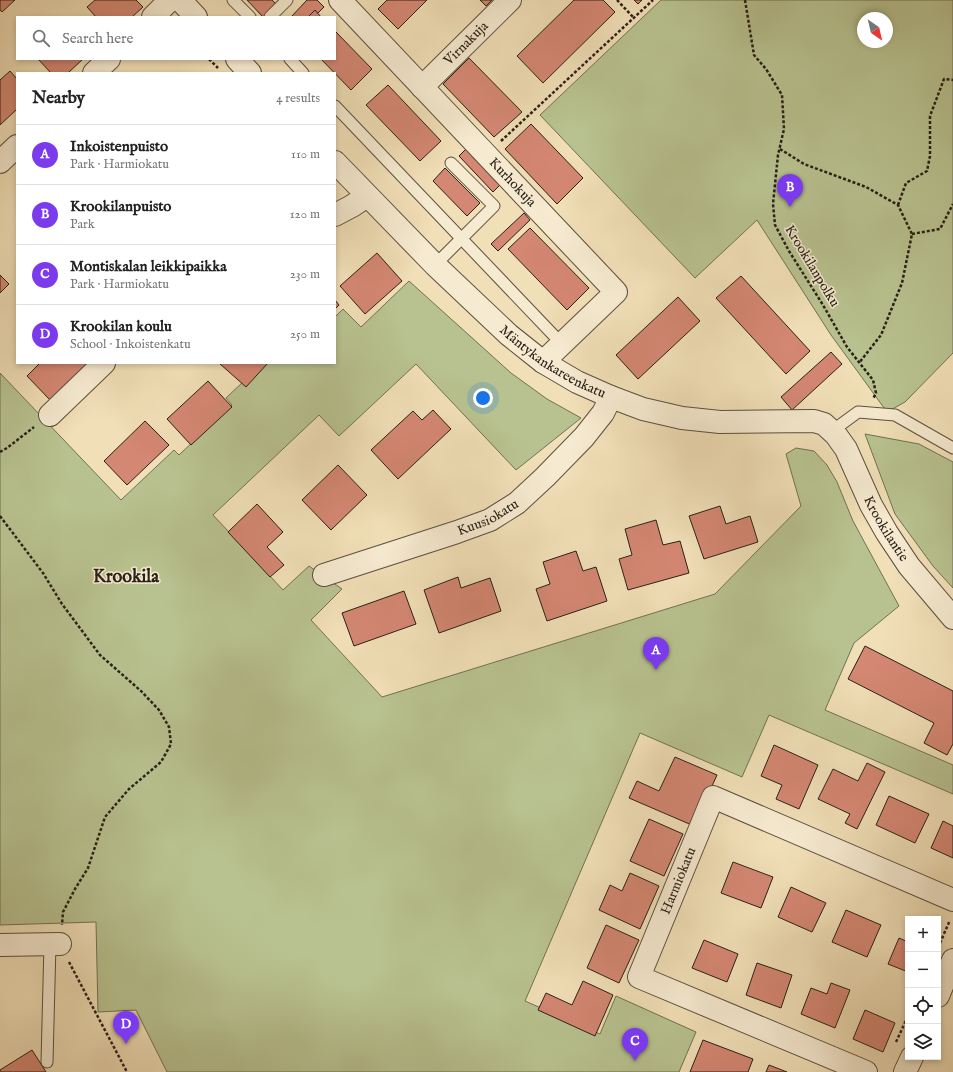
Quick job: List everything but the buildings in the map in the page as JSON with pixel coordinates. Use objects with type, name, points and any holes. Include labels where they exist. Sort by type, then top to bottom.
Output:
[{"type":"street","points":[[154,16],[170,0]]},
{"type":"street","points":[[180,0],[195,16]]},
{"type":"street","name":"Kurhokuja","points":[[340,0],[616,292],[561,343],[543,362]]},
{"type":"street","name":"Virnakuja","points":[[422,87],[510,0]]},
{"type":"street","points":[[95,72],[107,60]]},
{"type":"street","points":[[238,60],[249,72]]},
{"type":"street","points":[[0,162],[16,147]]},
{"type":"street","name":"Mäntykankareenkatu","points":[[336,163],[435,265],[509,335],[543,362],[577,382],[643,409],[682,418],[720,422],[814,421],[824,424],[832,431]]},
{"type":"street","points":[[336,214],[367,196]]},
{"type":"street","points":[[50,415],[103,364]]},
{"type":"street","name":"Kuusiokatu","points":[[324,575],[490,520],[517,503],[545,477],[584,437],[603,413],[611,397]]},
{"type":"street","name":"Krookilantie","points":[[832,431],[846,449],[871,505],[887,533],[909,566],[953,618]]},
{"type":"street","name":"Harmiokatu","points":[[866,1072],[639,977],[713,797],[952,910]]},
{"type":"street","points":[[0,945],[55,944]]},
{"type":"street","points":[[941,989],[953,960]]},
{"type":"street","points":[[905,1072],[911,1060]]},
{"type":"lane","points":[[233,0],[249,16]]},
{"type":"lane","points":[[271,16],[287,0]]},
{"type":"lane","points":[[291,60],[302,72]]},
{"type":"lane","points":[[336,107],[561,343]]},
{"type":"lane","points":[[435,265],[494,206],[451,163]]},
{"type":"lane","points":[[832,431],[858,412],[895,415],[953,448]]},
{"type":"lane","points":[[47,1062],[55,944]]},
{"type":"path","points":[[617,0],[634,18]]},
{"type":"path","points":[[486,154],[653,0]]},
{"type":"path","name":"Krookilanpolku","points":[[745,0],[754,55],[766,69],[782,95],[784,129],[773,204],[776,225],[789,251],[847,347],[873,380],[876,393],[873,401],[858,412]]},
{"type":"path","points":[[898,205],[906,183],[927,171],[930,156],[930,116],[944,79],[953,80]]},
{"type":"path","points":[[780,149],[804,164],[866,187],[898,205],[912,234],[902,283],[881,335],[859,363]]},
{"type":"path","points":[[912,234],[940,229],[953,204]]},
{"type":"path","points":[[0,452],[50,415]]},
{"type":"path","points":[[0,516],[43,573],[62,604],[100,655],[141,691],[159,710],[170,727],[170,744],[161,762],[129,789],[105,817],[88,868],[75,889],[64,912],[55,944],[127,1072]]},
{"type":"path","points":[[941,939],[952,910]]},
{"type":"green space","points":[[661,0],[953,0],[953,353],[905,402],[887,412],[831,335],[757,220],[695,278],[540,115]]},
{"type":"green space","points":[[409,281],[511,373],[547,399],[581,418],[516,470],[416,364],[339,436],[319,415],[213,515],[283,590],[309,566],[342,589],[311,620],[382,697],[715,594],[801,506],[786,454],[796,448],[814,451],[827,465],[837,482],[853,521],[899,606],[854,643],[825,710],[953,765],[953,794],[769,715],[742,777],[640,733],[525,1001],[600,1034],[616,996],[696,1032],[679,1072],[167,1072],[136,1010],[98,1012],[96,922],[0,925],[0,373],[121,500],[174,450],[179,455],[232,405],[226,398],[262,364],[336,364],[336,316],[343,309],[361,327]]},
{"type":"green space","points":[[865,434],[919,444],[953,462],[953,588],[933,566],[895,514]]},
{"type":"place","name":"Krookilanpuisto","points":[[790,207]]},
{"type":"place","name":"Inkoistenpuisto","points":[[656,670]]},
{"type":"place","name":"Krookilan koulu","points":[[126,1044]]},
{"type":"place","name":"Montiskalan leikkipaikka","points":[[635,1061]]},
{"type":"district","name":"Krookila","points":[[126,577]]}]
